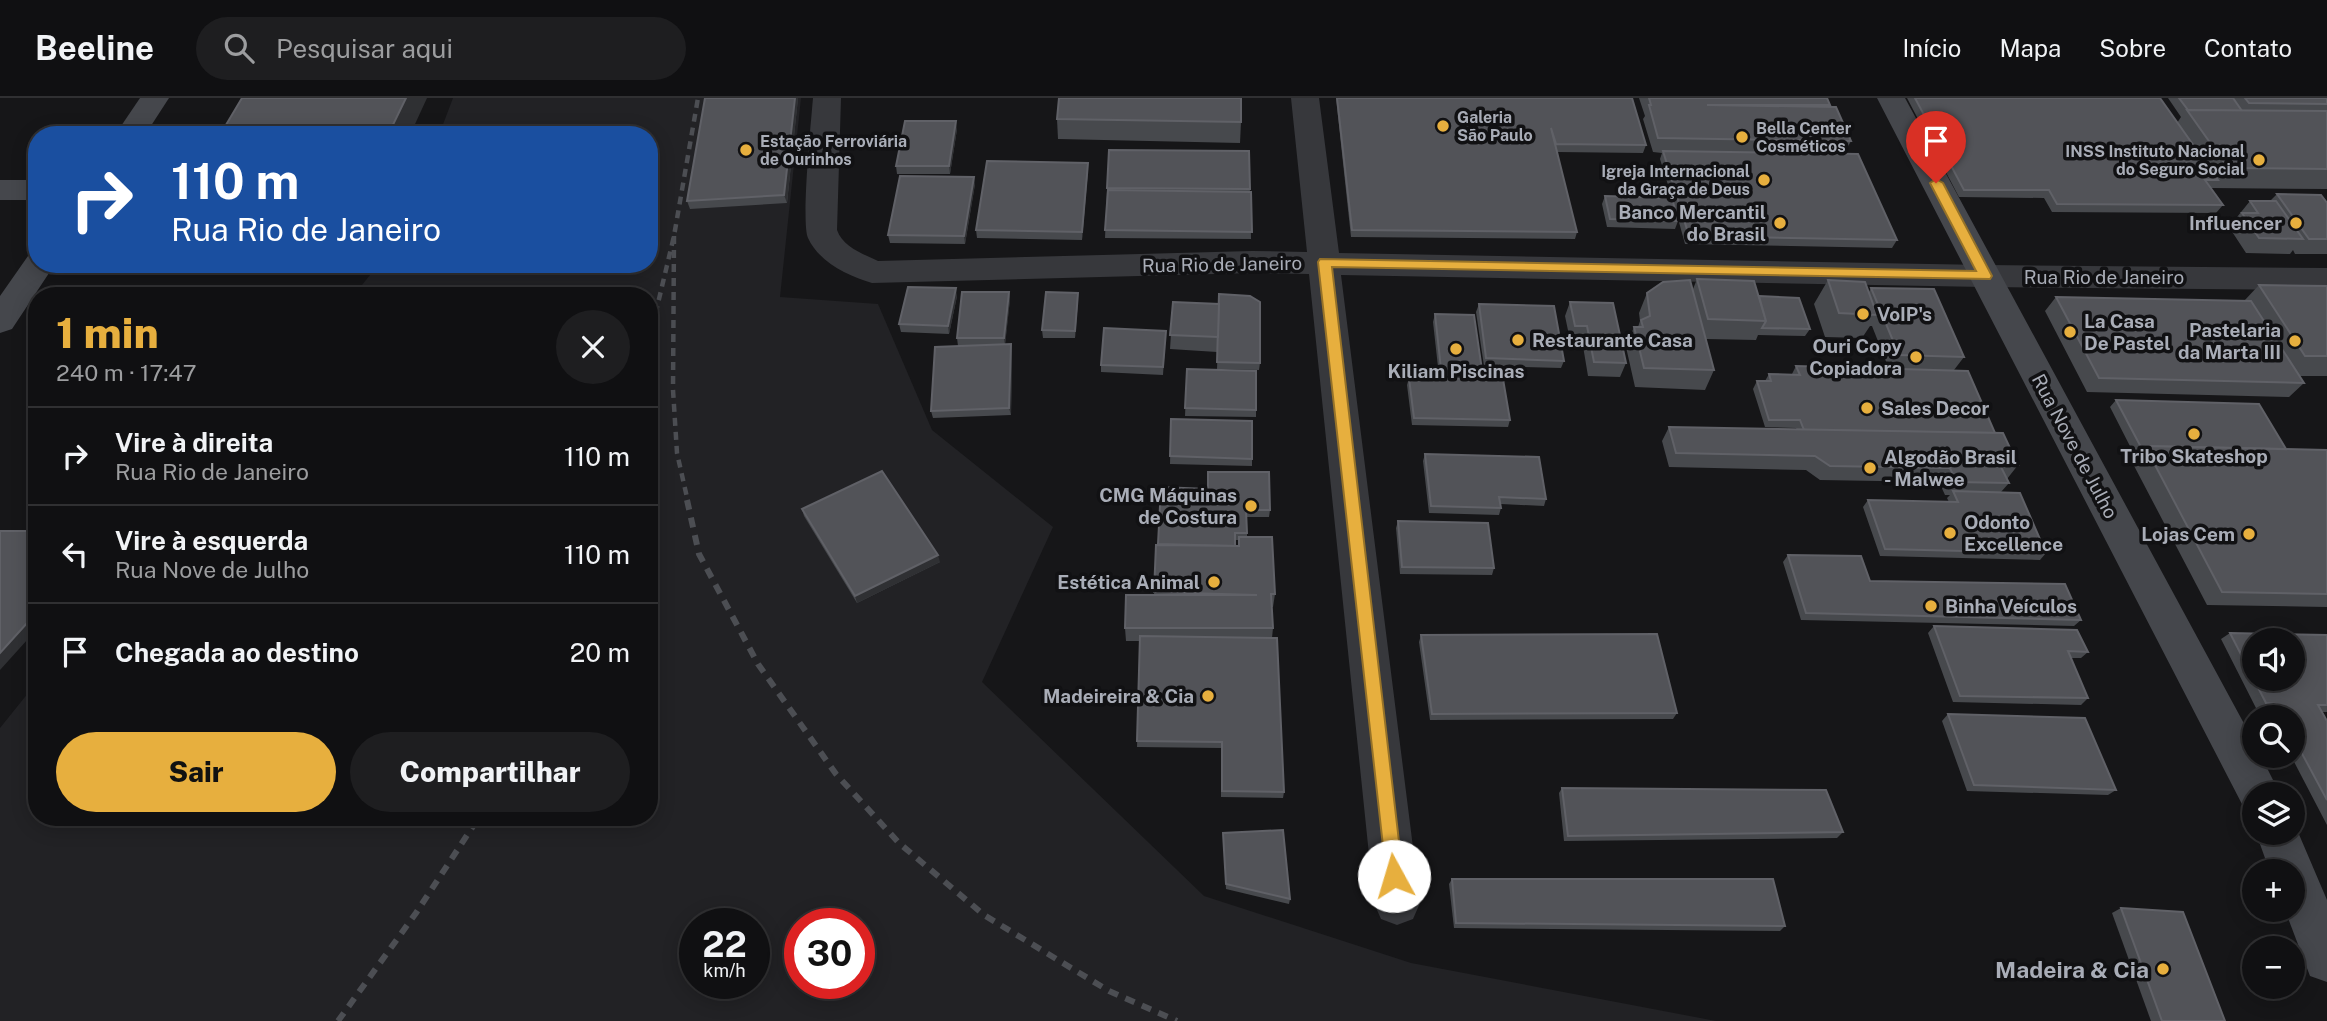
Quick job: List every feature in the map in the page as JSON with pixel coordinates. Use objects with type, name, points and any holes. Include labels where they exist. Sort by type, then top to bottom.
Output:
[{"type":"street","points":[[136,126],[155,98]]},
{"type":"street","name":"Rua Rio de Janeiro","points":[[827,98],[821,230],[823,239],[837,253],[872,272],[1324,262],[1985,276],[2327,279]]},
{"type":"street","points":[[1305,98],[1397,903]]},
{"type":"street","name":"Rua Nove de Julho","points":[[1891,98],[2253,782]]},
{"type":"street","points":[[0,190],[28,190]]},
{"type":"street","points":[[0,321],[33,273]]},
{"type":"street","points":[[2284,845],[2327,959]]},
{"type":"street","points":[[2287,845],[2327,901]]},
{"type":"shaded area","points":[[453,98],[801,98],[780,297],[878,304],[932,430],[1053,527],[982,682],[1204,896],[1411,963],[1716,1021],[0,1021],[0,728],[28,693],[28,826],[658,826],[658,287],[360,287],[372,273],[658,273],[658,126],[442,126]]},
{"type":"building","points":[[242,98],[406,98],[392,126],[225,126]]},
{"type":"building","name":"Estação Ferroviária de Ourinhos","points":[[705,98],[795,98],[784,195],[687,201]]},
{"type":"building","points":[[1059,98],[1241,98],[1241,122],[1057,119]]},
{"type":"building","points":[[1337,98],[1632,98],[1646,145],[1556,144],[1551,128],[1577,232],[1352,230]]},
{"type":"building","points":[[1649,98],[1827,98],[1830,105],[1707,105],[1836,107],[1851,141],[1658,138]]},
{"type":"building","points":[[1915,98],[2160,98],[2218,180],[2205,180],[2223,205],[2057,204],[2049,190],[1964,190]]},
{"type":"building","points":[[2179,98],[2233,98],[2242,111],[2188,110]]},
{"type":"building","points":[[2245,98],[2327,98],[2327,104],[2249,103]]},
{"type":"building","points":[[2187,110],[2327,111],[2327,169],[2228,168]]},
{"type":"building","points":[[905,121],[956,121],[949,166],[896,166]]},
{"type":"building","points":[[1109,150],[1249,151],[1250,189],[1107,188]]},
{"type":"building","points":[[1663,151],[1858,154],[1897,240],[1689,236]]},
{"type":"building","points":[[987,161],[1088,163],[1082,232],[976,230]]},
{"type":"building","points":[[900,176],[974,177],[964,236],[888,235]]},
{"type":"building","points":[[1108,190],[1251,192],[1252,232],[1105,230]]},
{"type":"building","points":[[2277,194],[2321,195],[2327,203],[2327,239],[2309,239]]},
{"type":"building","points":[[1605,196],[1672,198],[1678,221],[1610,219]]},
{"type":"building","points":[[2250,201],[2276,201],[2303,239],[2259,238],[2242,213],[2258,213]]},
{"type":"building","points":[[1697,279],[1754,281],[1766,321],[1708,319]]},
{"type":"building","points":[[1690,280],[1714,370],[1644,368],[1634,327],[1643,327],[1641,320],[1650,316],[1647,293],[1663,282]]},
{"type":"building","points":[[1828,280],[1865,282],[1877,315],[1839,313]]},
{"type":"building","points":[[2259,285],[2327,286],[2327,356],[2305,356]]},
{"type":"building","points":[[908,287],[956,288],[948,326],[899,324]]},
{"type":"building","points":[[1871,288],[1934,289],[1964,357],[1899,355]]},
{"type":"building","points":[[962,292],[1009,292],[1004,338],[957,338]]},
{"type":"building","points":[[1046,292],[1078,293],[1075,331],[1042,330]]},
{"type":"building","points":[[1219,294],[1250,296],[1260,302],[1260,363],[1217,362]]},
{"type":"building","points":[[1759,296],[1799,298],[1810,329],[1762,328],[1766,321]]},
{"type":"building","points":[[2056,297],[2251,301],[2304,383],[2099,378]]},
{"type":"building","points":[[1173,302],[1219,304],[1218,337],[1170,335]]},
{"type":"building","points":[[1570,302],[1613,303],[1626,363],[1594,362],[1587,326],[1575,326]]},
{"type":"building","name":"Restaurante Casa","points":[[1479,304],[1554,306],[1564,361],[1486,358]]},
{"type":"building","name":"Kiliam Piscinas","points":[[1435,314],[1474,315],[1482,370],[1441,369]]},
{"type":"building","points":[[1104,328],[1166,331],[1163,367],[1101,365]]},
{"type":"building","points":[[1011,344],[1009,408],[931,411],[935,347]]},
{"type":"building","name":"Sales Decor","points":[[1796,366],[1968,371],[1995,433],[1804,430],[1800,420],[1769,420],[1757,381],[1771,381],[1769,374],[1800,375]]},
{"type":"building","points":[[1187,369],[1256,371],[1256,410],[1185,408]]},
{"type":"building","points":[[1409,378],[1503,379],[1510,420],[1414,418]]},
{"type":"building","name":"Tribo Skateshop","points":[[2116,400],[2259,404],[2286,449],[2145,446],[2142,449]]},
{"type":"building","points":[[1171,419],[1252,421],[1252,459],[1170,456]]},
{"type":"building","points":[[1669,427],[2003,433],[2018,465],[2000,465],[2009,483],[1956,482],[1950,468],[1830,466],[1815,456],[1676,453]]},
{"type":"building","name":"Lojas Cem","points":[[2145,446],[2327,450],[2327,594],[2222,592]]},
{"type":"building","points":[[1425,454],[1539,457],[1546,499],[1499,497],[1501,508],[1431,506]]},
{"type":"building","points":[[882,471],[938,555],[855,596],[802,509]]},
{"type":"building","points":[[1208,472],[1269,472],[1270,510],[1246,510],[1247,533],[1235,533],[1235,546],[1158,544],[1161,487],[1208,489]]},
{"type":"building","name":"Odonto Excellence","points":[[1953,491],[2020,493],[2046,553],[1885,549],[1868,500],[1958,502]]},
{"type":"building","points":[[1398,521],[1488,523],[1494,568],[1402,567]]},
{"type":"building","points":[[0,531],[28,531],[28,622],[0,653]]},
{"type":"building","points":[[1239,537],[1272,537],[1275,594],[1271,594],[1273,628],[1125,628],[1126,595],[1257,595],[1154,592],[1156,545],[1239,546]]},
{"type":"building","name":"Binha Veículos","points":[[1788,555],[1861,556],[1870,581],[2065,584],[2081,620],[1806,613]]},
{"type":"building","points":[[1934,626],[2077,630],[2088,652],[2068,651],[2088,698],[1960,696]]},
{"type":"building","points":[[2230,633],[2242,633],[2242,656]]},
{"type":"building","points":[[1657,634],[1677,713],[1432,714],[1421,635]]},
{"type":"building","points":[[2305,635],[2327,635],[2327,705],[2318,705],[2327,721],[2327,800],[2305,759],[2305,705],[2266,703],[2260,691],[2305,691]]},
{"type":"building","name":"Madeireira & Cia","points":[[1140,636],[1277,638],[1284,792],[1222,791],[1222,742],[1137,741]]},
{"type":"building","points":[[1948,714],[2085,718],[2116,790],[1974,785]]},
{"type":"building","points":[[1562,788],[1826,790],[1843,832],[1568,836]]},
{"type":"building","points":[[1283,830],[1290,899],[1226,884],[1223,833]]},
{"type":"building","points":[[1452,879],[1773,879],[1785,926],[1456,923]]},
{"type":"building","name":"Madeira & Cia","points":[[2121,908],[2183,912],[2225,1021],[2162,1021]]},
{"type":"railway","points":[[674,236],[698,98]]},
{"type":"railway","points":[[658,303],[674,236]]},
{"type":"railway","points":[[674,236],[673,390],[677,453],[688,502]]},
{"type":"railway","points":[[687,500],[699,554],[758,664],[836,774],[899,843],[984,915],[1109,991],[1177,1021]]},
{"type":"railway","points":[[338,1021],[416,913],[473,826]]},
{"type":"place","name":"Galeria São Paulo","points":[[1443,126]]},
{"type":"place","name":"Bella Center Cosméticos","points":[[1742,137]]},
{"type":"place","name":"Estação Ferroviária de Ourinhos","points":[[746,150]]},
{"type":"place","name":"INSS Instituto Nacional do Seguro Social","points":[[2259,160]]},
{"type":"place","name":"Igreja Internacional da Graça de Deus","points":[[1764,180]]},
{"type":"place","name":"Banco Mercantil do Brasil","points":[[1780,223]]},
{"type":"place","name":"Influencer","points":[[2296,223]]},
{"type":"place","name":"VoIP's","points":[[1863,314]]},
{"type":"place","name":"La Casa De Pastel","points":[[2070,332]]},
{"type":"place","name":"Restaurante Casa","points":[[1518,340]]},
{"type":"place","name":"Pastelaria da Marta III","points":[[2295,341]]},
{"type":"place","name":"Kiliam Piscinas","points":[[1456,349]]},
{"type":"place","name":"Ouri Copy Copiadora","points":[[1916,357]]},
{"type":"place","name":"Sales Decor","points":[[1867,408]]},
{"type":"place","name":"Tribo Skateshop","points":[[2194,434]]},
{"type":"place","name":"Algodão Brasil - Malwee","points":[[1870,468]]},
{"type":"place","name":"CMG Máquinas de Costura","points":[[1251,506]]},
{"type":"place","name":"Odonto Excellence","points":[[1950,533]]},
{"type":"place","name":"Lojas Cem","points":[[2249,534]]},
{"type":"place","name":"Estética Animal","points":[[1214,582]]},
{"type":"place","name":"Binha Veículos","points":[[1931,606]]},
{"type":"place","name":"Madeireira & Cia","points":[[1208,696]]},
{"type":"place","name":"Madeira & Cia","points":[[2163,969]]},
{"type":"route","points":[[1394,876],[1324,262],[1985,276],[1936,183]]}]
